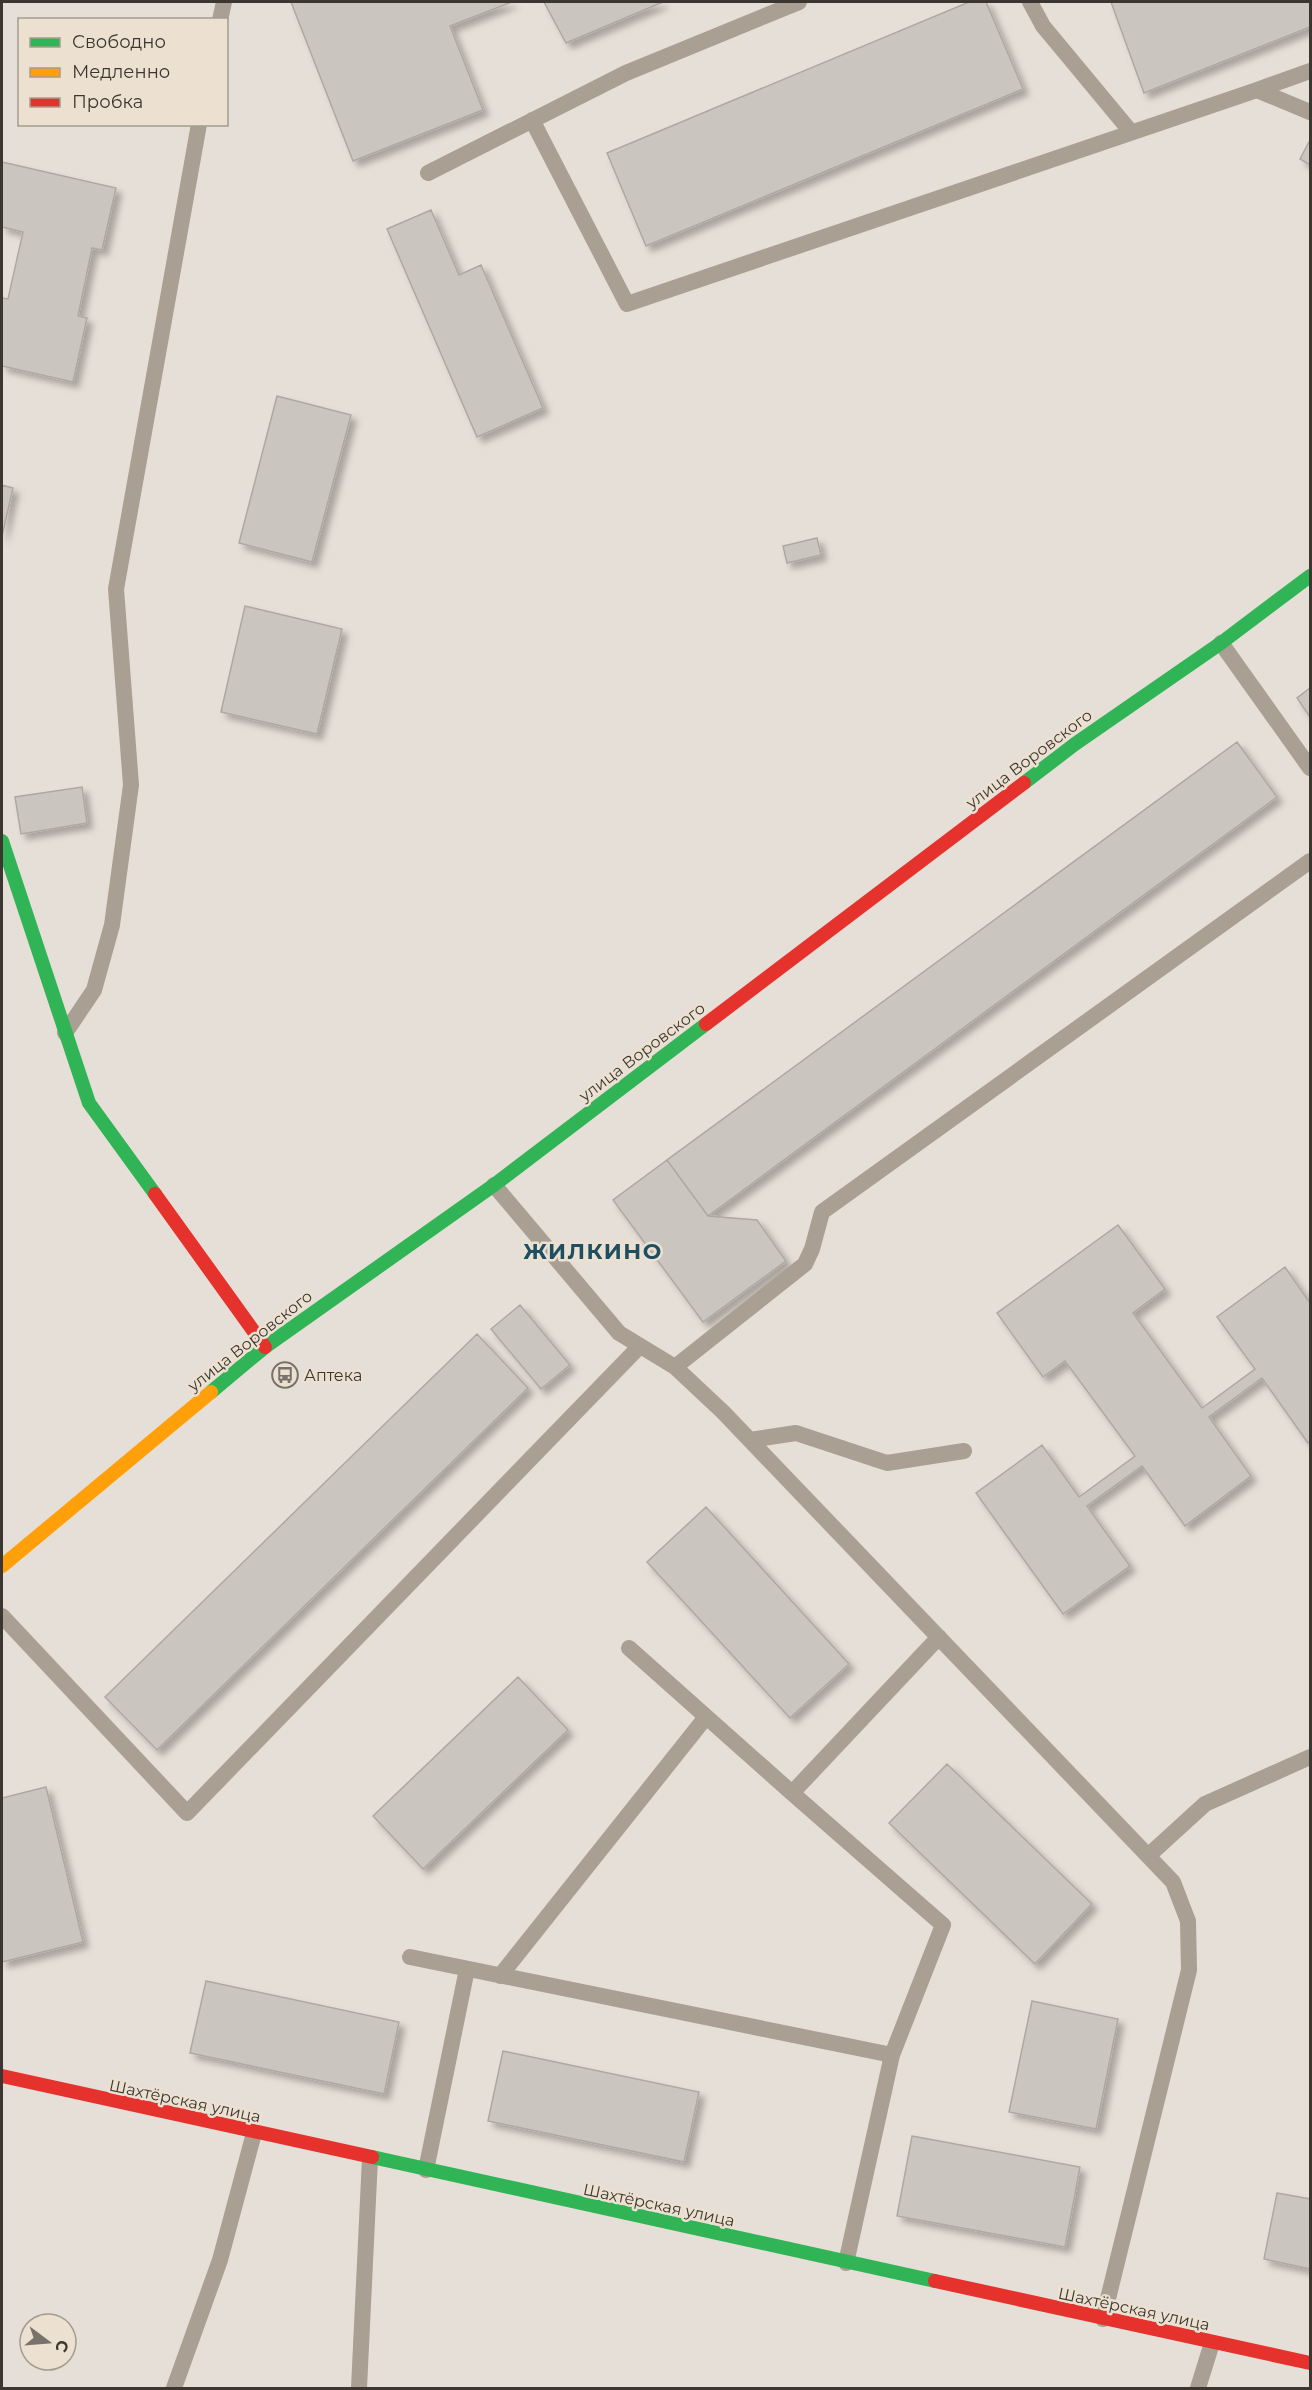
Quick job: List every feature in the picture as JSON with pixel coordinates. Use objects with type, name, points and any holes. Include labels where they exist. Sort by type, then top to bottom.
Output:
[{"type":"street","name":"улица Воровского","points":[[2,1566],[265,1347],[494,1185],[1075,744],[1221,643],[1311,576]]},
{"type":"street","points":[[2,841],[89,1103],[265,1347]]},
{"type":"street","name":"Шахтёрская улица","points":[[2,2077],[1311,2363]]},
{"type":"lane","points":[[220,18],[224,2]]},
{"type":"lane","points":[[428,173],[626,74],[799,2]]},
{"type":"lane","points":[[1030,2],[1043,26],[1131,132]]},
{"type":"lane","points":[[532,120],[627,304],[1311,71]]},
{"type":"lane","points":[[1257,90],[1311,112]]},
{"type":"lane","points":[[65,1033],[94,990],[112,925],[131,786],[116,589],[199,126]]},
{"type":"lane","points":[[1221,643],[1311,768]]},
{"type":"lane","points":[[675,1368],[805,1264],[812,1249],[822,1212],[1311,861]]},
{"type":"lane","points":[[494,1185],[619,1334],[675,1368],[750,1440],[1173,1882],[1188,1921],[1189,1970],[1103,2319]]},
{"type":"lane","points":[[2,1616],[187,1813],[640,1346]]},
{"type":"lane","points":[[750,1440],[796,1433],[887,1463],[964,1451]]},
{"type":"lane","points":[[792,1793],[939,1637]]},
{"type":"lane","points":[[629,1648],[943,1925],[891,2055],[846,2262]]},
{"type":"lane","points":[[500,1976],[706,1717]]},
{"type":"lane","points":[[1148,1856],[1205,1804],[1311,1756]]},
{"type":"lane","points":[[410,1957],[891,2055]]},
{"type":"lane","points":[[426,2170],[467,1969]]},
{"type":"lane","points":[[174,2388],[220,2260],[254,2133]]},
{"type":"lane","points":[[359,2388],[370,2158]]},
{"type":"lane","points":[[1198,2388],[1212,2343]]},
{"type":"building","points":[[291,2],[512,2],[450,26],[483,110],[353,161]]},
{"type":"building","points":[[544,2],[663,2],[566,43]]},
{"type":"building","points":[[969,2],[986,2],[1023,89],[646,246],[607,153]]},
{"type":"building","points":[[1111,2],[1310,2],[1310,27],[1144,93]]},
{"type":"building","points":[[1310,140],[1310,165],[1300,159]]},
{"type":"building","points":[[2,162],[116,188],[102,250],[92,248],[78,316],[87,318],[73,382],[2,366],[2,298],[8,299],[23,232],[2,227]]},
{"type":"building","points":[[431,210],[459,275],[481,265],[543,408],[477,437],[387,229]]},
{"type":"building","points":[[277,396],[351,415],[312,562],[239,543]]},
{"type":"building","points":[[2,485],[13,488],[2,536]]},
{"type":"building","points":[[817,538],[821,555],[787,563],[783,546]]},
{"type":"building","points":[[245,606],[342,629],[317,734],[221,712]]},
{"type":"building","points":[[1310,688],[1310,717],[1297,698]]},
{"type":"building","points":[[1237,742],[1277,797],[708,1216],[667,1160]]},
{"type":"building","points":[[82,787],[87,823],[21,834],[15,797]]},
{"type":"building","points":[[667,1160],[708,1216],[757,1220],[786,1261],[703,1322],[613,1200]]},
{"type":"building","points":[[1118,1225],[1165,1289],[1133,1313],[1202,1408],[1255,1369],[1217,1317],[1285,1267],[1310,1303],[1310,1441],[1308,1443],[1262,1378],[1209,1417],[1251,1476],[1185,1526],[1142,1466],[1087,1506],[1130,1566],[1063,1614],[976,1493],[1042,1445],[1079,1497],[1135,1456],[1065,1361],[1043,1377],[997,1313]]},
{"type":"building","points":[[520,1305],[570,1365],[541,1389],[491,1329]]},
{"type":"building","points":[[477,1334],[528,1388],[157,1750],[105,1697]]},
{"type":"building","points":[[706,1507],[849,1664],[790,1718],[647,1562]]},
{"type":"building","points":[[518,1677],[568,1730],[423,1869],[373,1816]]},
{"type":"building","points":[[947,1764],[1092,1904],[1035,1964],[889,1823]]},
{"type":"building","points":[[46,1787],[83,1942],[2,1962],[2,1798]]},
{"type":"building","points":[[206,1981],[399,2022],[384,2094],[190,2053]]},
{"type":"building","points":[[1032,2001],[1118,2019],[1096,2129],[1009,2112]]},
{"type":"building","points":[[503,2051],[699,2092],[684,2162],[488,2121]]},
{"type":"building","points":[[912,2136],[1080,2167],[1065,2247],[897,2216]]},
{"type":"building","points":[[1277,2193],[1310,2199],[1310,2269],[1264,2259]]},
{"type":"traffic: fast","points":[[1024,783],[1075,744],[1221,643],[1310,576]]},
{"type":"traffic: fast","points":[[2,841],[89,1103],[155,1194]]},
{"type":"traffic: fast","points":[[211,1392],[265,1347],[494,1185],[706,1024]]},
{"type":"traffic: fast","points":[[372,2157],[935,2281]]},
{"type":"traffic: slow","points":[[2,1566],[211,1392]]},
{"type":"traffic: jam","points":[[706,1024],[1024,783]]},
{"type":"traffic: jam","points":[[155,1194],[265,1347]]},
{"type":"traffic: jam","points":[[2,2076],[372,2157]]},
{"type":"traffic: jam","points":[[935,2281],[1310,2363]]},
{"type":"place","name":"Аптека","points":[[285,1375]]},
{"type":"district","name":"ЖИЛКИНО","points":[[593,1251]]}]
